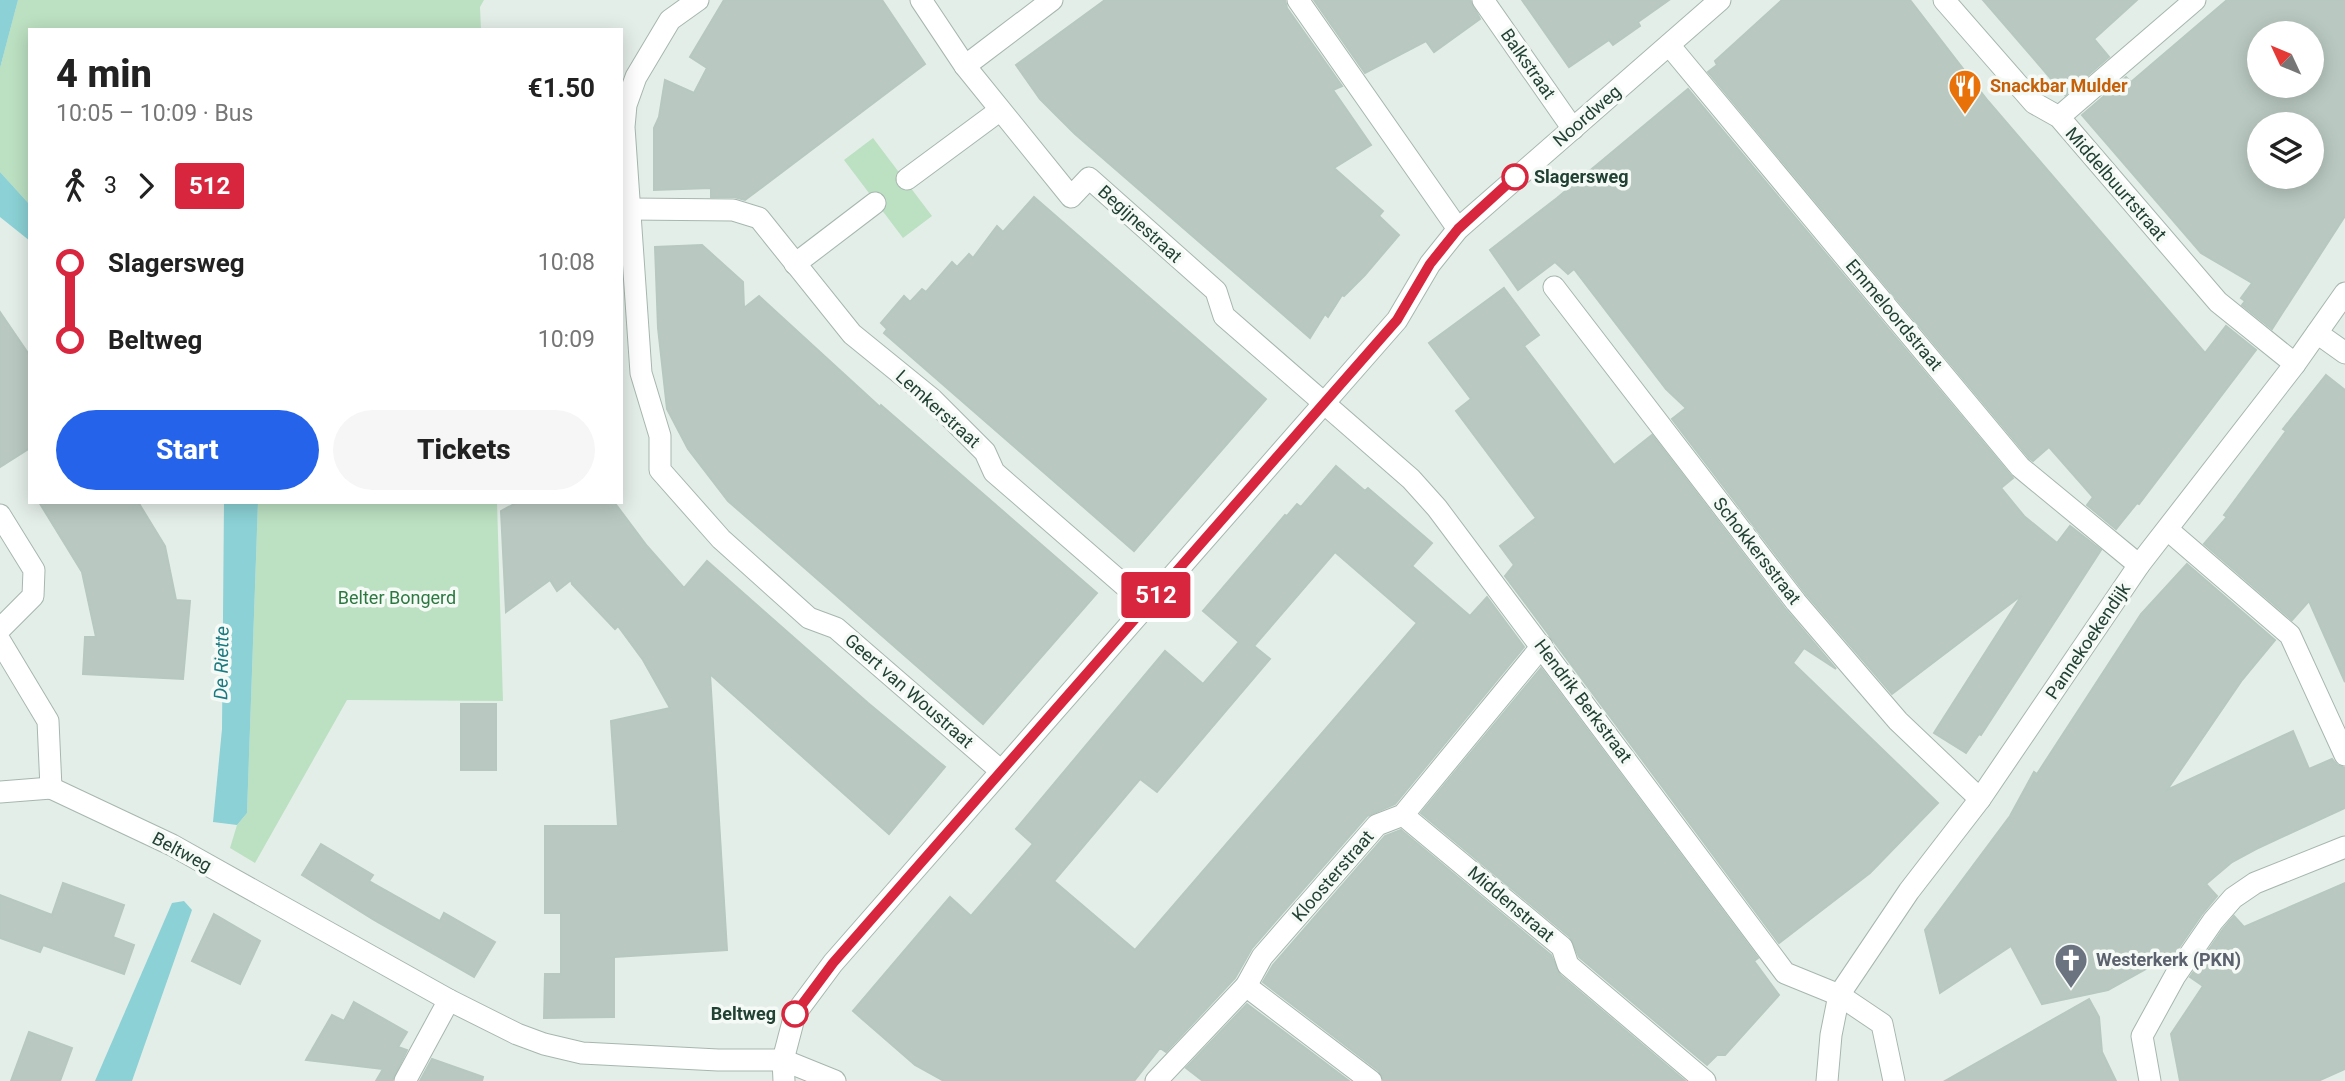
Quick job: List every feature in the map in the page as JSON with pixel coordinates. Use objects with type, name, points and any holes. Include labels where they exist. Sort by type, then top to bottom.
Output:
[{"type":"street","name":"Geert van Woustraat","points":[[698,0],[670,20],[636,77],[626,105],[624,127],[641,373],[660,436],[660,470],[721,539],[809,618],[836,628],[1001,771]]},
{"type":"street","name":"Begijnestraat","points":[[921,0],[999,111],[1072,197],[1088,178],[1216,291],[1224,316],[1322,404]]},
{"type":"street","points":[[965,66],[1052,0]]},
{"type":"street","points":[[1298,0],[1458,229]]},
{"type":"street","name":"Balkstraat","points":[[1483,0],[1573,129]]},
{"type":"street","name":"Noordweg","points":[[783,1071],[795,1014],[833,963],[1397,320],[1430,264],[1458,229],[1720,0]]},
{"type":"street","name":"Middelbuurtstraat","points":[[1944,0],[2034,103],[2059,117],[2218,302],[2295,364]]},
{"type":"street","points":[[2059,117],[2195,0]]},
{"type":"street","name":"Emmeloordstraat","points":[[1669,45],[2020,467],[2139,565]]},
{"type":"street","points":[[907,179],[999,111]]},
{"type":"street","points":[[794,264],[874,204]]},
{"type":"street","name":"Lemkerstraat","points":[[630,209],[733,210],[759,218],[852,334],[932,399],[985,452],[994,472],[1147,605]]},
{"type":"street","name":"Schokkersstraat","points":[[1554,287],[1796,602],[1898,721],[1980,799]]},
{"type":"street","name":"Pannekoekendijk","points":[[1839,995],[1909,891],[1980,799],[2139,565],[2295,364],[2345,293]]},
{"type":"street","points":[[2317,333],[2345,353]]},
{"type":"street","name":"Hendrik Berkstraat","points":[[1322,404],[1411,479],[1437,508],[1785,973],[1839,995],[1882,1024],[1894,1081]]},
{"type":"street","points":[[0,515],[34,570],[33,596],[0,629]]},
{"type":"street","points":[[2168,530],[2290,635],[2345,755]]},
{"type":"street","points":[[0,641],[48,721],[51,788],[0,792]]},
{"type":"street","name":"Kloosterstraat","points":[[1156,1081],[1246,986],[1262,957],[1377,825],[1402,815],[1542,646]]},
{"type":"street","name":"Beltweg","points":[[51,788],[172,845],[449,1000],[517,1034],[582,1053],[718,1060],[783,1071]]},
{"type":"street","name":"Middenstraat","points":[[1402,815],[1563,947],[1568,965],[1705,1081]]},
{"type":"street","points":[[2150,1081],[2141,1036],[2175,976],[2213,921],[2233,898],[2255,883],[2345,847]]},
{"type":"street","points":[[1246,986],[1371,1081]]},
{"type":"street","points":[[1827,1081],[1831,1035],[1839,995]]},
{"type":"street","points":[[405,1081],[449,1000]]},
{"type":"street","points":[[783,1071],[835,1081]]},
{"type":"green space","points":[[18,0],[484,0],[480,7],[481,28],[28,28],[28,203],[0,172],[0,68]]},
{"type":"green space","points":[[873,138],[932,216],[903,238],[844,160]]},
{"type":"green space","name":"Belter Bongerd","points":[[258,504],[497,504],[503,701],[347,700],[255,863],[230,848],[237,825],[247,813]]},
{"type":"water","points":[[0,0],[18,0],[0,68]]},
{"type":"water","points":[[0,172],[28,203],[28,239],[0,217]]},
{"type":"water","points":[[224,504],[258,504],[247,813],[237,825],[213,822],[222,729]]},
{"type":"water","points":[[184,901],[192,910],[132,1081],[95,1081],[172,903]]},
{"type":"building","points":[[724,0],[882,0],[925,64],[745,200],[711,197],[711,188],[654,190],[654,128],[659,117],[665,80],[694,93],[707,68],[690,57]]},
{"type":"building","points":[[1105,0],[1285,0],[1287,8],[1342,86],[1333,90],[1371,145],[1334,168],[1383,211],[1379,216],[1399,235],[1365,275],[1342,295],[1328,317],[1325,314],[1310,338],[1075,134],[1040,99],[1016,65]]},
{"type":"building","points":[[1314,0],[1470,0],[1480,19],[1434,52],[1426,41],[1365,73]]},
{"type":"building","points":[[1522,0],[1669,0],[1638,22],[1640,26],[1613,45],[1609,40],[1569,67]]},
{"type":"building","points":[[1782,0],[1910,0],[1988,101],[2205,353],[2226,326],[2256,350],[2139,504],[2137,503],[2116,529],[2087,505],[2093,497],[2049,447],[2033,461],[2029,458],[1708,72],[1717,65],[1715,61]]},
{"type":"building","points":[[1983,0],[2137,0],[2094,39],[2109,57],[2065,95]]},
{"type":"building","points":[[2227,0],[2345,0],[2345,216],[2272,329],[2242,305],[2245,301],[2241,298],[2252,283],[2201,253],[2082,115],[2126,77],[2131,82]]},
{"type":"building","points":[[1688,89],[2013,478],[2001,488],[2024,516],[2057,543],[2070,526],[2101,550],[1981,735],[1979,734],[1966,753],[1934,733],[2022,595],[1892,694],[1806,594],[1672,419],[1686,408],[1666,389],[1574,269],[1568,274],[1555,262],[1518,290],[1490,250]]},
{"type":"building","points":[[1034,197],[1266,399],[1134,551],[884,333],[887,329],[881,323],[904,296],[910,302],[922,289],[926,292],[952,262],[957,267],[969,254],[973,258],[997,226],[1003,232]]},
{"type":"building","points":[[702,245],[743,282],[744,308],[759,296],[880,407],[881,405],[1097,593],[983,724],[728,501],[688,449],[667,409],[658,328],[655,247]]},
{"type":"building","points":[[1504,288],[1539,335],[1524,346],[1614,465],[1652,435],[1786,610],[1836,669],[1804,648],[1793,663],[1938,803],[1870,873],[1779,943],[1505,576],[1514,565],[1500,546],[1536,518],[1456,411],[1471,399],[1429,343]]},
{"type":"building","points":[[0,312],[28,353],[28,449],[0,467]]},
{"type":"building","points":[[2326,375],[2345,390],[2345,682],[2309,601],[2292,620],[2204,544],[2227,517],[2224,515],[2286,431],[2283,429]]},
{"type":"building","points":[[1336,466],[1365,491],[1368,488],[1432,543],[1412,566],[1470,616],[1487,597],[1524,647],[1395,804],[1367,816],[1252,948],[1235,978],[1166,1052],[1160,1048],[1134,1081],[944,1081],[915,1065],[853,1011],[950,897],[971,916],[1033,844],[1016,829],[1165,651],[1203,684],[1239,642],[1203,611],[1285,515],[1297,504],[1301,507]],"holes":[[[1335,552],[1417,623],[1135,950],[1054,881],[1140,779],[1157,792],[1270,659],[1254,646]]]},
{"type":"building","points":[[40,504],[139,504],[165,546],[176,600],[190,601],[183,679],[83,674],[85,637],[96,637],[82,572]]},
{"type":"building","points":[[514,504],[616,504],[647,546],[684,588],[707,561],[945,767],[889,834],[710,674],[727,950],[614,957],[614,1017],[544,1018],[545,974],[561,974],[561,913],[545,913],[545,826],[618,826],[611,721],[670,708],[643,660],[618,626],[615,629],[571,580],[557,591],[550,580],[506,612],[501,511]]},
{"type":"building","points":[[2187,564],[2275,640],[2242,680],[2167,790],[2293,731],[2309,769],[2332,759],[2345,768],[2345,808],[2232,862],[2206,884],[2217,896],[2169,962],[2164,959],[2108,990],[2042,1004],[2011,946],[1940,993],[1925,930],[2010,816],[2034,772],[2037,774],[2141,614]]},
{"type":"building","points":[[1541,668],[1758,958],[1754,961],[1779,995],[1725,1055],[1717,1055],[1707,1065],[1579,957],[1570,937],[1421,813]]},
{"type":"building","points":[[461,704],[496,704],[496,770],[461,770]]},
{"type":"building","points":[[1401,830],[1551,955],[1560,975],[1685,1081],[1384,1081],[1379,1071],[1263,982],[1273,965],[1385,836]]},
{"type":"building","points":[[321,844],[373,875],[369,881],[440,921],[444,913],[495,942],[474,977],[302,875]]},
{"type":"building","points":[[63,883],[124,905],[113,937],[134,945],[124,974],[43,945],[40,952],[0,938],[0,895],[52,915]]},
{"type":"building","points":[[2345,883],[2345,1069],[2318,1081],[2180,1081],[2171,1034],[2203,986],[2190,977],[2223,929],[2234,916],[2244,927]]},
{"type":"building","points":[[214,914],[260,941],[240,984],[192,961]]},
{"type":"building","points":[[2089,999],[2099,1017],[2102,1052],[2116,1081],[1945,1081]]},
{"type":"building","points":[[354,1002],[407,1032],[398,1047],[407,1050],[392,1081],[376,1081],[383,1069],[306,1060],[332,1015],[344,1021]]},
{"type":"building","points":[[1247,1004],[1349,1081],[1203,1081],[1186,1068]]},
{"type":"building","points":[[29,1032],[72,1048],[60,1081],[11,1081]]},
{"type":"building","points":[[432,1059],[483,1077],[482,1081],[420,1081]]},
{"type":"bus line","name":"512","points":[[795,1014],[833,963],[1397,320],[1430,264],[1458,229],[1515,177]]},
{"type":"place","name":"Snackbar Mulder","points":[[1965,116]]},
{"type":"place","name":"Slagersweg","points":[[1515,177]]},
{"type":"place","name":"Westerkerk (PKN)","points":[[2071,990]]},
{"type":"place","name":"Beltweg","points":[[795,1014]]},
{"type":"water label","name":"De Riette","points":[[221,663]]}]
